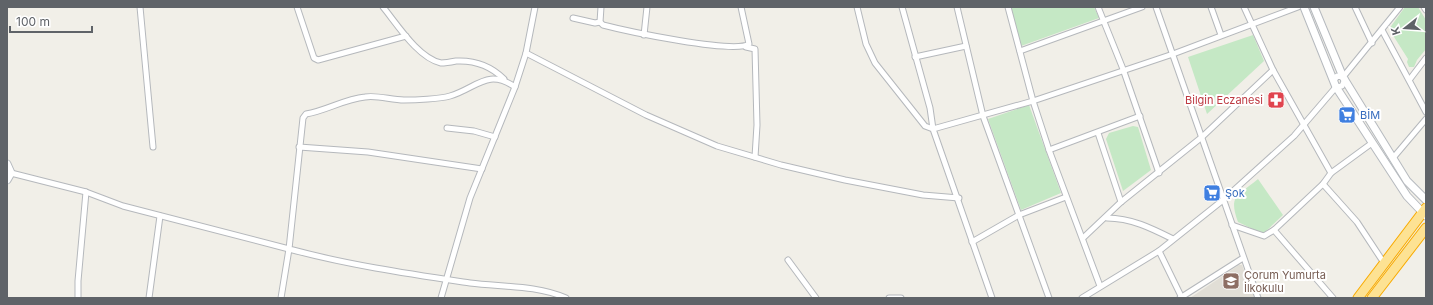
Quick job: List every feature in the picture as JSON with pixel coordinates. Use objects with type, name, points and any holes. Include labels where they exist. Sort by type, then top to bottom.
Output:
[{"type":"highway","points":[[1358,298],[1425,212]]},
{"type":"highway","points":[[1372,298],[1426,228]]},
{"type":"street","points":[[140,7],[153,147]]},
{"type":"street","points":[[297,7],[314,58],[318,60],[406,36]]},
{"type":"street","points":[[383,7],[406,36],[427,57],[441,63],[471,62],[487,66],[515,87]]},
{"type":"street","points":[[441,298],[470,198],[515,87],[526,52],[535,7]]},
{"type":"street","points":[[600,22],[601,7]]},
{"type":"street","points":[[644,35],[646,7]]},
{"type":"street","points":[[741,7],[749,44],[746,47]]},
{"type":"street","points":[[857,7],[866,44],[875,63],[925,126],[933,129],[983,116],[1123,69],[1173,54],[1298,7]]},
{"type":"street","points":[[902,7],[930,108],[933,129],[959,198],[972,242],[992,296],[986,298]]},
{"type":"street","points":[[957,7],[983,116],[1049,298]]},
{"type":"street","points":[[1008,7],[1033,100],[1049,150],[1100,286]]},
{"type":"street","points":[[1098,7],[1123,69],[1159,173]]},
{"type":"street","points":[[1020,51],[1142,7]]},
{"type":"street","points":[[1156,7],[1258,298]]},
{"type":"street","points":[[1211,7],[1221,35]]},
{"type":"street","points":[[1244,7],[1272,70],[1302,126],[1331,174]]},
{"type":"street","points":[[1304,7],[1335,84],[1406,196],[1425,212]]},
{"type":"street","points":[[1314,7],[1344,78],[1407,181],[1426,200]]},
{"type":"street","points":[[1355,7],[1372,43]]},
{"type":"street","points":[[1335,84],[1342,86],[1344,78],[1400,7]]},
{"type":"street","points":[[574,18],[595,23],[600,22]]},
{"type":"street","points":[[600,22],[604,26],[644,35],[728,47],[746,47],[755,49],[757,125],[755,157]]},
{"type":"street","points":[[1382,30],[1410,79],[1426,112]]},
{"type":"street","points":[[915,57],[966,46]]},
{"type":"street","points":[[526,52],[646,115],[717,146],[781,165],[889,190],[959,198]]},
{"type":"street","points":[[1410,79],[1426,58]]},
{"type":"street","points":[[1083,238],[1107,218],[1121,202],[1202,137],[1272,70]]},
{"type":"street","points":[[1082,298],[1159,251],[1223,200],[1294,136],[1335,84],[1337,76],[1344,78]]},
{"type":"street","points":[[281,298],[299,147],[303,118],[306,114],[322,111],[345,101],[365,97],[404,100],[450,96],[483,81],[496,78],[504,79]]},
{"type":"street","points":[[1049,150],[1098,133],[1140,116]]},
{"type":"street","points":[[1393,158],[1426,120]]},
{"type":"street","points":[[447,128],[495,137]]},
{"type":"street","points":[[1098,133],[1121,202]]},
{"type":"street","points":[[1232,225],[1264,236],[1274,230],[1323,184],[1331,174],[1372,143]]},
{"type":"street","points":[[299,147],[368,152],[482,169]]},
{"type":"street","points":[[7,164],[11,173]]},
{"type":"street","points":[[7,180],[11,173]]},
{"type":"street","points":[[11,173],[86,192],[123,206],[321,257],[446,279],[542,291],[566,298]]},
{"type":"street","points":[[1323,184],[1357,222],[1384,263]]},
{"type":"street","points":[[78,298],[78,281],[86,192]]},
{"type":"street","points":[[972,242],[1019,215],[1066,197]]},
{"type":"street","points":[[149,298],[160,216]]},
{"type":"street","points":[[1107,218],[1120,218],[1145,225],[1173,239]]},
{"type":"street","points":[[1274,230],[1333,298]]},
{"type":"street","points":[[1159,251],[1181,298],[1243,258]]},
{"type":"street","points":[[788,260],[816,298]]},
{"type":"street","points":[[889,298],[901,298]]},
{"type":"shaded area","name":"Çorum Yumurta İlkokulu","points":[[1239,265],[1242,265],[1255,298],[1190,298]]},
{"type":"green space","points":[[1011,7],[1094,7],[1099,18],[1021,46]]},
{"type":"green space","points":[[1405,7],[1418,7],[1426,20],[1426,49],[1417,60],[1414,67],[1409,67],[1407,62],[1408,59],[1389,29]]},
{"type":"green space","points":[[1253,35],[1264,61],[1207,114],[1188,57]]},
{"type":"green space","points":[[1029,105],[1061,193],[1021,210],[988,119]]},
{"type":"green space","points":[[1133,126],[1138,127],[1151,170],[1123,191],[1106,139],[1109,133]]},
{"type":"green space","points":[[1258,179],[1283,215],[1263,234],[1238,222],[1234,206],[1240,193]]},
{"type":"place","name":"Bilgin Eczanesi","points":[[1276,100]]},
{"type":"place","name":"BİM","points":[[1347,115]]},
{"type":"place","name":"Şok","points":[[1212,193]]},
{"type":"place","name":"Çorum Yumurta İlkokulu","points":[[1231,281]]}]
